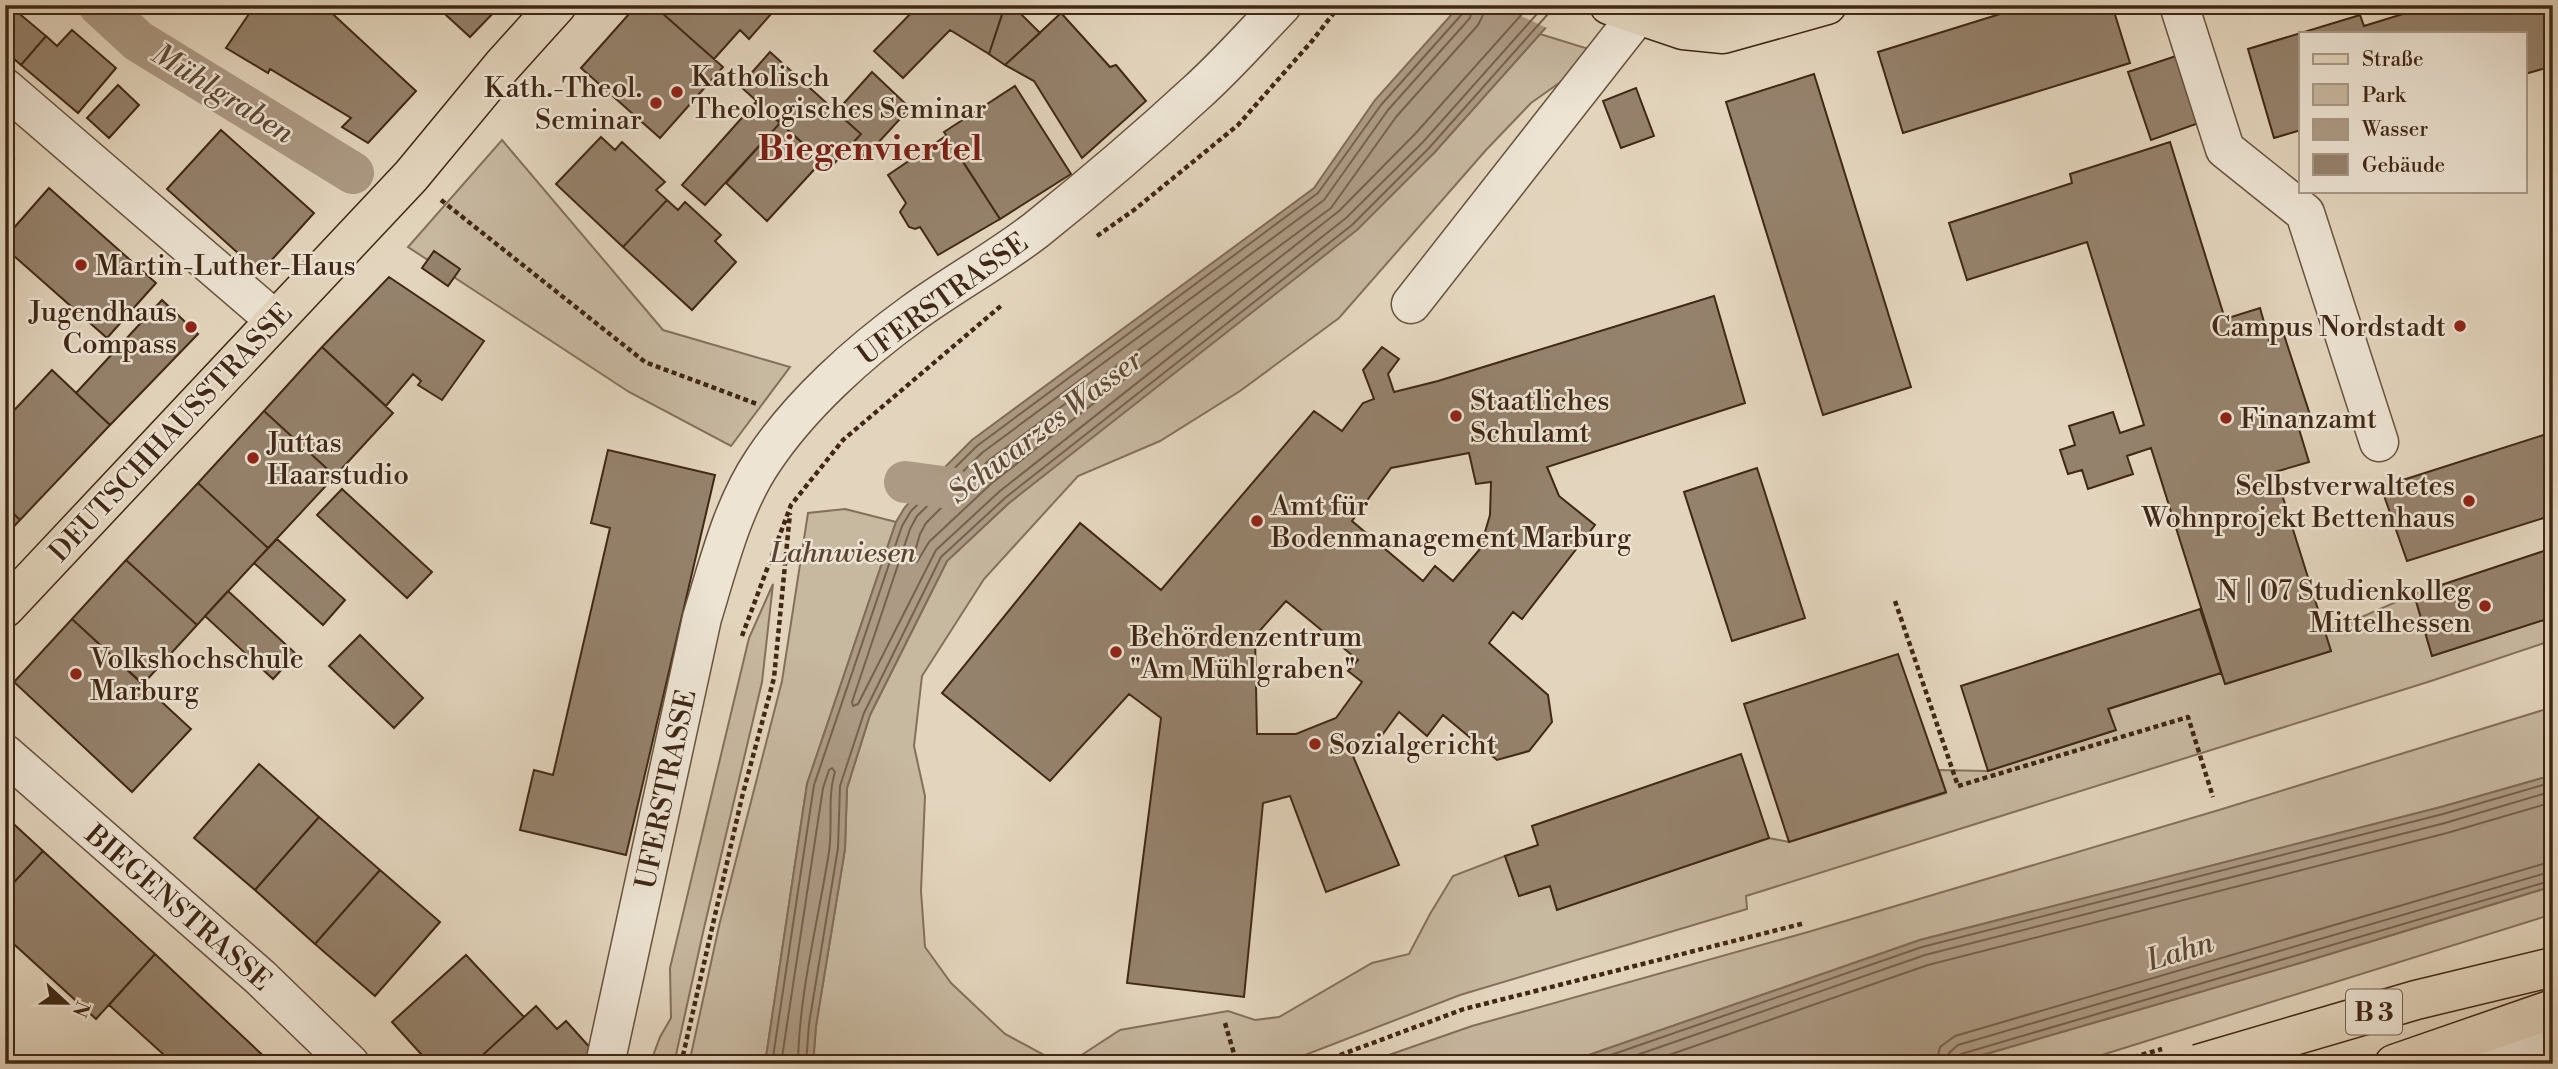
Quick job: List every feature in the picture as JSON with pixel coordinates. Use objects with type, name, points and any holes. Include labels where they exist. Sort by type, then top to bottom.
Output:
[{"type":"main road","name":"DEUTSCHHAUSSTRASSE","points":[[5,608],[411,176],[502,66],[557,5]]},
{"type":"main road","points":[[1623,11],[1683,30],[1723,34],[1828,5]]},
{"type":"main road","name":"B 3","points":[[2198,1064],[2416,1000],[2553,967]]},
{"type":"main road","name":"B 3","points":[[2394,1064],[2553,1009]]},
{"type":"street","name":"UFERSTRASSE","points":[[605,1064],[702,618],[721,555],[743,499],[762,462],[795,419],[861,354],[913,313],[1034,231],[1125,157],[1199,91],[1282,5]]},
{"type":"street","points":[[2179,5],[2224,149],[2305,213],[2379,442]]},
{"type":"street","points":[[1410,304],[1623,11]]},
{"type":"street","points":[[5,88],[275,320]]},
{"type":"street","name":"BIEGENSTRASSE","points":[[5,754],[260,977],[350,1064]]},
{"type":"street","points":[[2488,1064],[2553,1041]]},
{"type":"path","points":[[1090,241],[1133,210],[1238,125],[1340,5]]},
{"type":"path","points":[[411,176],[645,362],[795,419]]},
{"type":"path","points":[[740,646],[791,505],[843,440],[1004,304]]},
{"type":"path","points":[[681,1064],[742,797],[774,678],[792,492]]},
{"type":"path","points":[[1895,601],[1958,786],[2188,717],[2213,797]]},
{"type":"path","points":[[1317,1064],[1464,1009],[1805,923]]},
{"type":"path","points":[[1224,1023],[1237,1064]]},
{"type":"green space","points":[[1540,34],[1592,50],[1583,66],[1531,103],[1486,150],[1339,318],[1240,391],[1160,441],[1078,476],[984,579],[922,676],[914,746],[925,796],[921,891],[925,947],[951,983],[1005,1034],[1044,1055],[1080,1056],[1120,1030],[1228,1011],[1255,1020],[1279,1017],[1372,963],[1409,954],[1453,876],[1505,856],[1519,896],[1550,886],[1557,909],[1769,838],[1789,842],[1946,793],[1939,770],[1988,771],[2115,730],[2109,709],[2221,673],[2226,684],[2331,651],[2325,633],[2414,594],[2432,656],[2553,617],[2553,640],[2431,681],[1746,896],[1747,909],[1460,995],[1282,1064],[813,1064],[816,1026],[845,849],[847,788],[870,715],[947,561],[1009,503],[1434,153]]},
{"type":"green space","points":[[502,140],[663,330],[790,367],[731,446],[629,392],[408,247]]},
{"type":"green space","name":"Lahnwiesen","points":[[845,509],[896,522],[807,784],[765,1064],[689,1064],[719,926],[782,681],[808,513]]},
{"type":"green space","points":[[773,584],[762,682],[674,1064],[650,1064],[660,1037],[671,1018],[670,968],[749,638]]},
{"type":"green space","points":[[2553,707],[2553,775],[2441,807],[1920,940],[1563,1064],[1363,1064],[1472,1026],[1808,932]]},
{"type":"green space","points":[[2553,886],[2553,914],[2073,1064],[1952,1064],[2300,963]]},
{"type":"water","name":"Schwarzes Wasser","points":[[1460,5],[1566,5],[1434,153],[1357,230],[1009,503],[947,561],[870,715],[847,788],[845,849],[816,1026],[813,1064],[765,1064],[807,784],[896,522],[905,507],[972,440],[1314,188],[1375,100]]},
{"type":"water","name":"Lahn","points":[[2553,775],[2553,886],[2300,963],[1951,1064],[1563,1064],[1920,940],[2441,807]]},
{"type":"pier","points":[[1498,5],[1569,5],[1549,29]]},
{"type":"building","points":[[9,5],[46,36],[21,65],[5,51],[5,10]]},
{"type":"building","points":[[255,5],[323,5],[416,91],[368,143],[342,127],[351,118],[270,69],[268,73],[226,48]]},
{"type":"building","points":[[435,5],[501,5],[470,37]]},
{"type":"building","name":"Kath.-Theol. Seminar","points":[[637,5],[653,5],[723,67],[660,138],[581,68]]},
{"type":"building","points":[[653,5],[779,5],[749,39],[740,30],[714,59]]},
{"type":"building","points":[[919,5],[1005,5],[989,54],[950,30],[903,78],[874,51]]},
{"type":"building","points":[[2029,5],[2112,5],[2130,63],[1903,133],[1878,52]]},
{"type":"building","points":[[2432,5],[2553,5],[2553,66],[2526,74],[2526,32],[2304,32],[2360,15],[2364,26]]},
{"type":"building","points":[[1005,6],[1017,10],[1040,33],[1005,65],[989,54]]},
{"type":"building","points":[[1061,13],[1110,67],[1116,65],[1146,101],[1082,158],[1034,81],[1005,65]]},
{"type":"building","points":[[72,30],[116,68],[78,113],[21,65],[46,36],[57,46]]},
{"type":"building","points":[[2299,34],[2299,131],[2274,138],[2248,49]]},
{"type":"building","points":[[770,52],[861,134],[830,168],[740,86]]},
{"type":"building","points":[[2176,56],[2199,123],[2151,140],[2128,72]]},
{"type":"building","points":[[872,72],[910,108],[865,157],[851,145],[861,134],[836,112]]},
{"type":"building","points":[[1814,74],[1911,387],[1823,415],[1726,102]]},
{"type":"building","points":[[118,85],[139,105],[109,138],[87,118]]},
{"type":"building","points":[[1015,86],[1071,174],[1000,219],[944,132]]},
{"type":"building","points":[[1636,88],[1654,136],[1621,148],[1603,101]]},
{"type":"building","points":[[756,102],[780,123],[705,205],[682,185]]},
{"type":"building","points":[[780,123],[822,161],[767,221],[726,183]]},
{"type":"building","points":[[221,130],[314,213],[260,273],[167,189]]},
{"type":"building","points":[[946,136],[1000,219],[938,255],[920,227],[909,227],[900,212],[906,203],[888,175]]},
{"type":"building","points":[[601,137],[615,150],[622,142],[665,182],[656,190],[667,200],[623,247],[556,184]]},
{"type":"building","name":"Finanzamt","points":[[2170,142],[2225,319],[2260,308],[2269,340],[2284,335],[2313,424],[2299,429],[2309,462],[2275,472],[2331,651],[2225,684],[2151,448],[2127,456],[2133,474],[2088,489],[2082,470],[2068,474],[2060,450],[2075,445],[2069,426],[2113,412],[2120,433],[2144,425],[2087,242],[1967,280],[1949,223],[2072,183],[2070,174]]},
{"type":"building","points":[[5,151],[14,159],[5,169]]},
{"type":"building","name":"Martin-Luther-Haus","points":[[49,188],[156,283],[107,338],[5,248],[5,238]]},
{"type":"building","points":[[667,200],[678,210],[685,202],[721,235],[715,241],[736,262],[692,310],[623,247]]},
{"type":"building","points":[[434,251],[460,269],[448,286],[422,268]]},
{"type":"building","points":[[389,277],[484,341],[442,400],[418,385],[421,381],[413,374],[386,406],[322,347]]},
{"type":"building","name":"Behördenzentrum \"Am Mühlgraben\"","points":[[1714,296],[1745,403],[1547,467],[1559,496],[1595,525],[1522,619],[1513,612],[1489,643],[1548,695],[1552,722],[1529,751],[1497,760],[1443,715],[1427,736],[1399,712],[1380,738],[1353,756],[1399,865],[1326,892],[1290,796],[1263,803],[1244,997],[1127,983],[1161,718],[1129,694],[1050,781],[942,693],[1080,523],[1161,590],[1314,411],[1342,431],[1363,403],[1374,399],[1363,370],[1382,347],[1399,359],[1388,374],[1394,392],[1438,381]],"holes":[[[1469,453],[1476,484],[1491,482],[1490,515],[1480,549],[1453,581],[1435,566],[1423,581],[1352,521],[1391,468]],[[1286,601],[1358,660],[1348,671],[1362,682],[1336,718],[1296,734],[1257,734],[1255,636]]]},
{"type":"building","points":[[162,300],[198,334],[110,425],[76,393]]},
{"type":"building","points":[[322,347],[393,413],[335,476],[264,411]]},
{"type":"building","points":[[52,370],[110,425],[20,520],[5,505],[5,420]]},
{"type":"building","points":[[264,411],[335,476],[268,548],[198,483]]},
{"type":"building","name":"Selbstverwaltetes Wohnprojekt Bettenhaus","points":[[2553,432],[2553,515],[2407,561],[2381,487]]},
{"type":"building","points":[[608,450],[715,475],[626,855],[520,830],[534,770],[553,775],[610,528],[591,523]]},
{"type":"building","points":[[1757,468],[1805,618],[1732,641],[1684,492]]},
{"type":"building","points":[[198,483],[268,548],[197,625],[126,560]]},
{"type":"building","points":[[342,489],[432,572],[407,598],[317,515]]},
{"type":"building","points":[[5,505],[20,520],[5,536]]},
{"type":"building","points":[[277,539],[345,600],[323,625],[254,563]]},
{"type":"building","name":"N | 07 Studienkolleg Mittelhessen","points":[[2553,548],[2553,617],[2432,656],[2414,594]]},
{"type":"building","points":[[126,560],[197,625],[143,684],[72,619]]},
{"type":"building","points":[[228,591],[296,654],[273,679],[205,616]]},
{"type":"building","points":[[2200,609],[2221,673],[2108,709],[2116,730],[1988,771],[1961,686]]},
{"type":"building","points":[[72,619],[191,729],[132,792],[14,682]]},
{"type":"building","points":[[360,635],[423,698],[394,728],[329,666]]},
{"type":"building","points":[[1898,654],[1946,792],[1789,842],[1744,704]]},
{"type":"building","points":[[1741,754],[1769,838],[1557,910],[1550,886],[1519,896],[1505,856],[1538,845],[1532,826]]},
{"type":"building","points":[[259,764],[319,817],[255,890],[194,838]]},
{"type":"building","points":[[5,816],[43,851],[5,892]]},
{"type":"building","points":[[319,817],[380,870],[315,944],[255,890]]},
{"type":"building","points":[[43,851],[155,954],[96,1019],[5,936],[5,892]]},
{"type":"building","points":[[380,870],[440,922],[375,996],[315,944]]},
{"type":"building","points":[[155,954],[272,1064],[174,1064],[109,1005]]},
{"type":"building","points":[[466,955],[524,1017],[473,1064],[430,1064],[392,1022]]},
{"type":"building","points":[[536,1006],[557,1029],[566,1021],[594,1052],[589,1064],[473,1064]]},
{"type":"waterway","name":"Mühlgraben","points":[[99,5],[138,41],[353,173]]},
{"type":"waterway","name":"Mühlgraben","points":[[905,482],[950,488]]},
{"type":"place","name":"Katholisch Theologisches Seminar","points":[[677,92]]},
{"type":"place","name":"Kath.-Theol. Seminar","points":[[656,103]]},
{"type":"place","name":"Martin-Luther-Haus","points":[[81,265]]},
{"type":"place","name":"Campus Nordstadt","points":[[2460,326]]},
{"type":"place","name":"Jugendhaus Compass","points":[[191,327]]},
{"type":"place","name":"Staatliches Schulamt","points":[[1456,416]]},
{"type":"place","name":"Finanzamt","points":[[2226,418]]},
{"type":"place","name":"Juttas Haarstudio","points":[[253,458]]},
{"type":"place","name":"Selbstverwaltetes Wohnprojekt Bettenhaus","points":[[2469,501]]},
{"type":"place","name":"Amt für Bodenmanagement Marburg","points":[[1257,521]]},
{"type":"place","name":"N | 07 Studienkolleg Mittelhessen","points":[[2485,606]]},
{"type":"place","name":"Behördenzentrum \"Am Mühlgraben\"","points":[[1116,652]]},
{"type":"place","name":"Volkshochschule Marburg","points":[[76,674]]},
{"type":"place","name":"Sozialgericht","points":[[1315,744]]},
{"type":"district","name":"Biegenviertel","points":[[870,148]]}]
